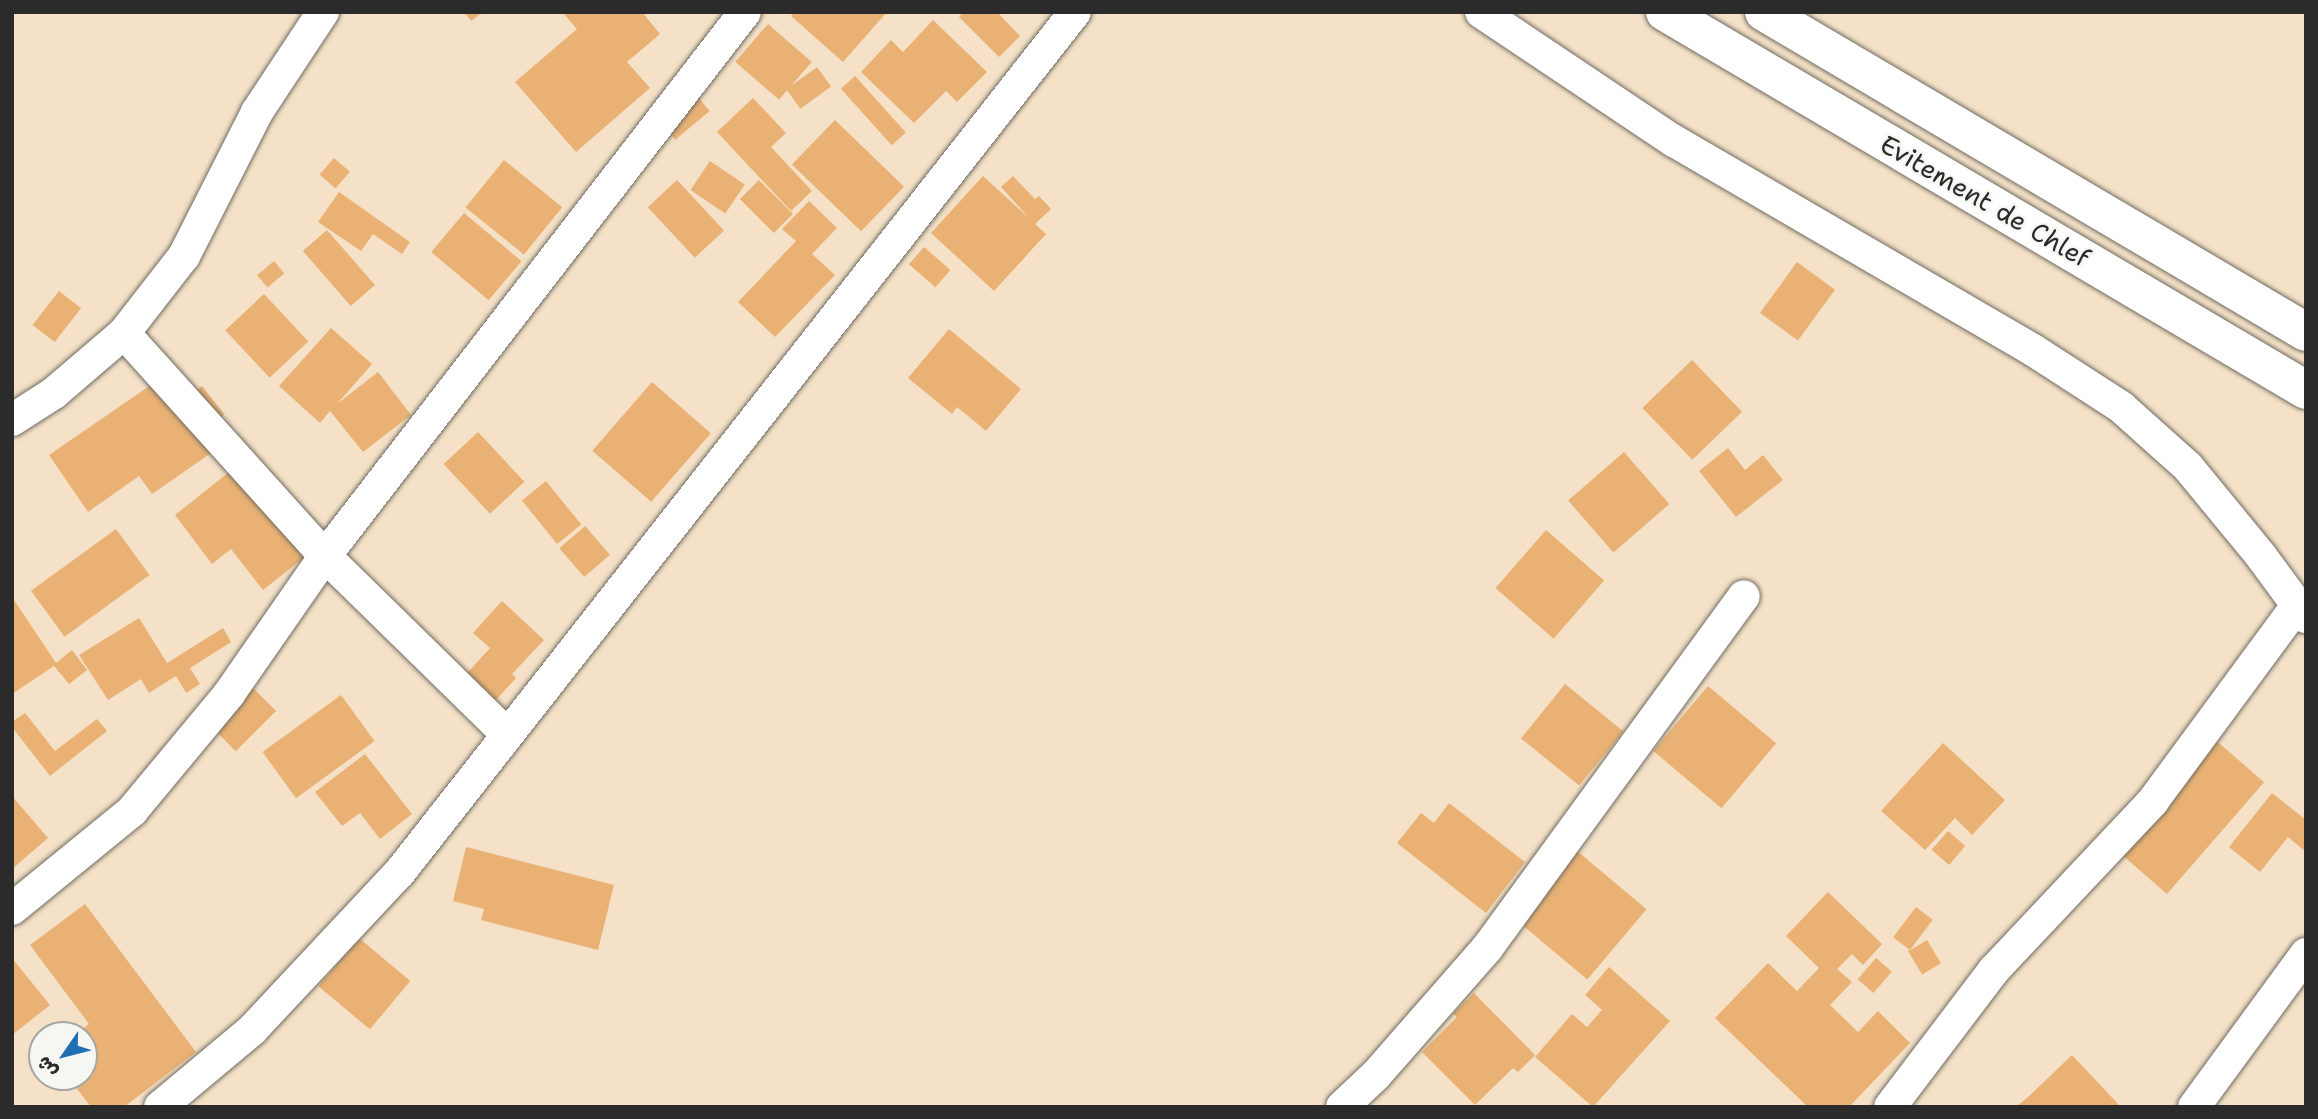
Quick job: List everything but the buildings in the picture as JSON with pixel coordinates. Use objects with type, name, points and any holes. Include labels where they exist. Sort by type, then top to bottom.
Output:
[{"type":"highway","name":"Evitement de Chlef","points":[[1665,12],[2306,390]]},
{"type":"highway","name":"Evitement de Chlef","points":[[1764,12],[2306,332]]},
{"type":"street","points":[[12,420],[54,393],[124,333],[184,256],[257,113],[323,12]]},
{"type":"street","points":[[12,909],[132,811],[229,694],[325,556],[745,12]]},
{"type":"street","points":[[159,1107],[252,1030],[400,872],[1075,12]]},
{"type":"street","points":[[1481,12],[1675,141],[2033,350],[2121,407],[2188,467],[2302,611],[2153,801],[1994,970],[1890,1107]]},
{"type":"street","points":[[124,333],[325,556],[507,734]]},
{"type":"street","points":[[1342,1107],[1376,1075],[1488,947],[1744,596]]},
{"type":"street","points":[[2194,1107],[2306,954]]}]
